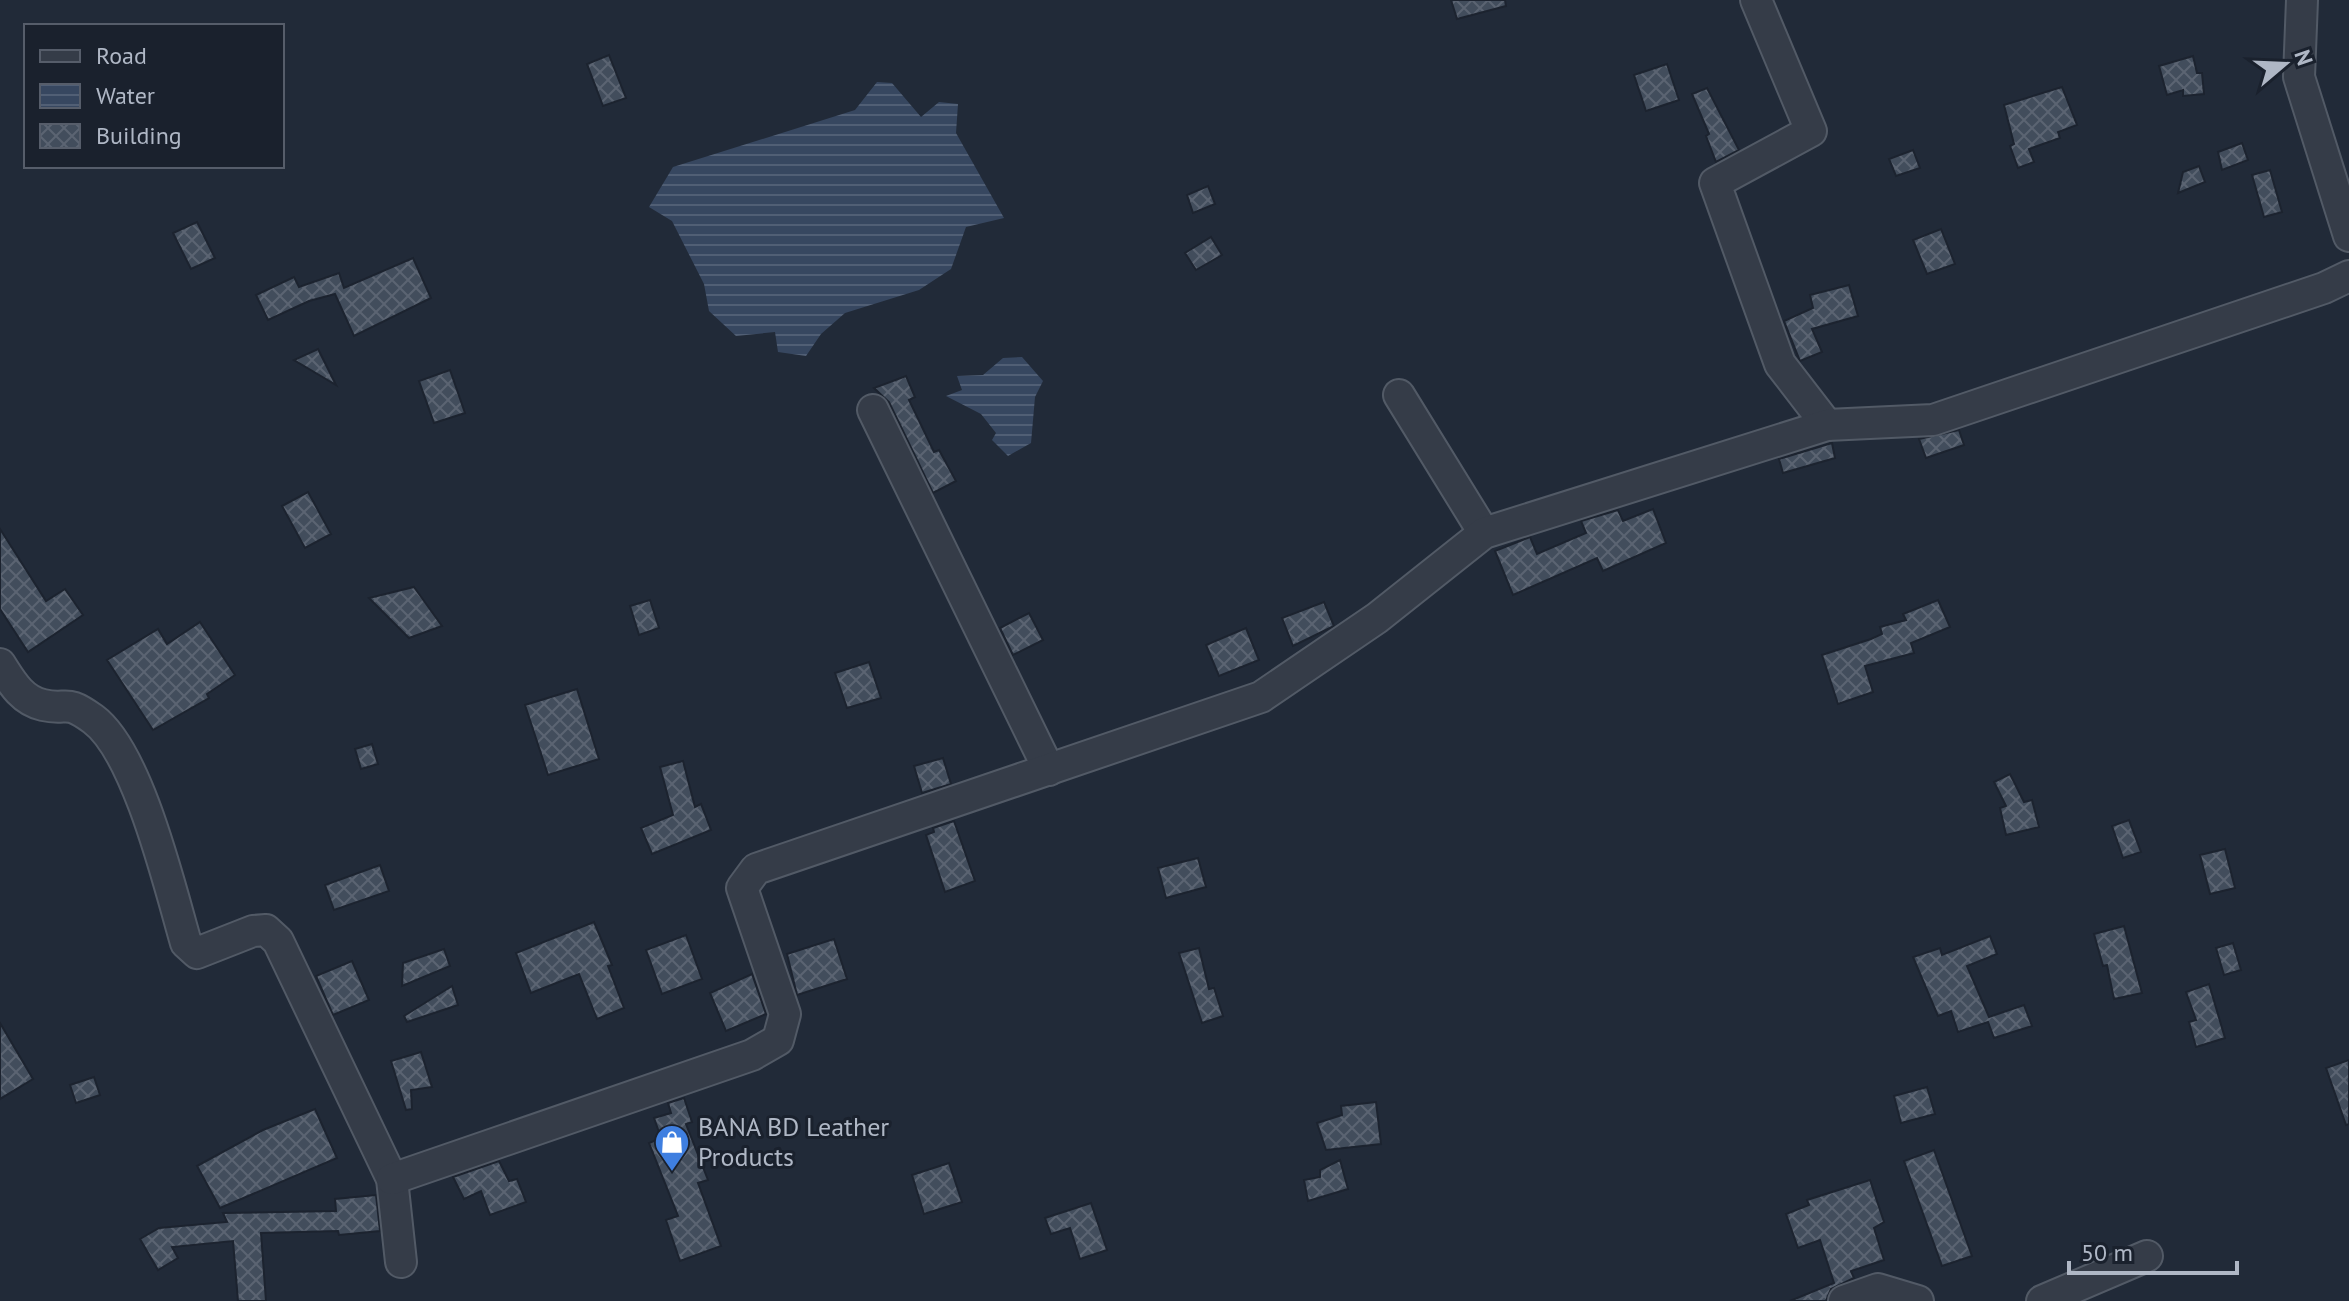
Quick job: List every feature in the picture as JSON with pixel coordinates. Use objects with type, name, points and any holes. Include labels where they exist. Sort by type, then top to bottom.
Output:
[{"type":"street","points":[[1756,0],[1811,131],[1715,183],[1780,364],[1827,425]]},
{"type":"street","points":[[2302,0],[2299,77],[2349,236]]},
{"type":"street","points":[[392,1179],[752,1055],[778,1040],[785,1014],[742,888],[756,869],[1261,697],[1377,618],[1484,533],[1827,425],[1933,420],[2309,293],[2349,276]]},
{"type":"street","points":[[1399,395],[1484,533]]},
{"type":"street","points":[[873,410],[1049,770]]},
{"type":"street","points":[[0,664],[17,691],[42,705],[70,704],[97,721],[136,779],[186,943],[197,953],[253,931],[266,930],[278,941],[392,1179],[401,1262]]},
{"type":"street","points":[[2042,1301],[2147,1256]]},
{"type":"street","points":[[1844,1301],[1878,1289],[1918,1301]]},
{"type":"water","points":[[877,82],[892,83],[921,117],[939,102],[958,104],[956,133],[1004,218],[966,227],[951,269],[919,290],[845,313],[821,334],[806,356],[778,352],[775,332],[736,336],[709,311],[704,284],[672,221],[649,207],[673,167],[855,110]]},
{"type":"water","points":[[1022,357],[1043,381],[1035,397],[1031,443],[1008,456],[992,440],[996,433],[981,414],[946,396],[962,390],[957,376],[983,375],[1003,358]]},
{"type":"building","points":[[1451,0],[1505,0],[1506,6],[1457,19]]},
{"type":"building","points":[[609,55],[626,98],[603,106],[587,64]]},
{"type":"building","points":[[2193,56],[2197,73],[2202,73],[2204,94],[2183,96],[2183,90],[2167,95],[2159,66]]},
{"type":"building","points":[[1667,64],[1679,100],[1646,111],[1634,75]]},
{"type":"building","points":[[2062,87],[2077,125],[2058,132],[2060,138],[2029,149],[2034,162],[2018,168],[2010,146],[2014,144],[2004,105]]},
{"type":"building","points":[[1707,88],[1739,150],[1716,162],[1706,136],[1709,134],[1692,94]]},
{"type":"building","points":[[2242,143],[2248,160],[2222,170],[2218,152]]},
{"type":"building","points":[[1913,150],[1920,168],[1896,176],[1889,159]]},
{"type":"building","points":[[2199,166],[2205,182],[2178,193],[2183,172]]},
{"type":"building","points":[[2270,170],[2282,212],[2264,217],[2252,175]]},
{"type":"building","points":[[1208,186],[1215,204],[1193,213],[1187,195]]},
{"type":"building","points":[[197,222],[215,258],[191,269],[173,233]]},
{"type":"building","points":[[1941,229],[1955,264],[1927,274],[1913,240]]},
{"type":"building","points":[[1211,237],[1222,255],[1196,270],[1185,253]]},
{"type":"building","points":[[413,258],[431,298],[354,336],[335,294],[309,301],[268,320],[256,295],[294,277],[299,287],[339,273],[344,288]]},
{"type":"building","points":[[1849,285],[1858,316],[1812,329],[1822,352],[1800,361],[1784,321],[1813,308],[1810,295]]},
{"type":"building","points":[[318,349],[336,385],[294,360]]},
{"type":"building","points":[[450,370],[465,413],[434,423],[419,381]]},
{"type":"building","points":[[906,376],[915,397],[909,400],[934,452],[939,450],[956,481],[933,493],[889,402],[874,388]]},
{"type":"building","points":[[1959,430],[1964,445],[1926,458],[1919,439]]},
{"type":"building","points":[[1832,443],[1835,458],[1783,473],[1779,459]]},
{"type":"building","points":[[308,492],[331,534],[305,548],[282,506]]},
{"type":"building","points":[[1653,509],[1666,543],[1603,571],[1597,558],[1513,595],[1495,551],[1530,537],[1537,554],[1586,533],[1581,521],[1618,510],[1623,521]]},
{"type":"building","points":[[0,529],[46,601],[65,589],[83,615],[28,652],[0,609]]},
{"type":"building","points":[[414,587],[442,626],[409,638],[369,598]]},
{"type":"building","points":[[650,600],[659,628],[639,635],[630,606]]},
{"type":"building","points":[[1938,600],[1950,627],[1911,643],[1914,653],[1865,666],[1873,692],[1838,704],[1822,655],[1882,634],[1880,627],[1906,620],[1903,614]]},
{"type":"building","points":[[1324,602],[1334,626],[1293,646],[1282,618]]},
{"type":"building","points":[[1029,613],[1043,640],[1013,655],[1000,628]]},
{"type":"building","points":[[200,622],[235,675],[207,694],[209,698],[153,730],[107,660],[158,629],[167,644]]},
{"type":"building","points":[[1246,628],[1259,660],[1219,676],[1206,645]]},
{"type":"building","points":[[869,662],[881,698],[847,708],[835,673]]},
{"type":"building","points":[[577,689],[599,759],[548,775],[525,705]]},
{"type":"building","points":[[372,744],[378,764],[361,769],[355,749]]},
{"type":"building","points":[[943,758],[951,784],[922,793],[914,766]]},
{"type":"building","points":[[683,761],[695,807],[701,804],[711,830],[652,854],[641,828],[673,815],[660,767]]},
{"type":"building","points":[[2010,774],[2024,802],[2032,800],[2039,827],[2006,835],[2000,808],[2006,806],[1994,782]]},
{"type":"building","points":[[2129,820],[2141,852],[2123,858],[2112,826]]},
{"type":"building","points":[[954,821],[975,881],[945,892],[926,835],[934,832],[933,828]]},
{"type":"building","points":[[2225,849],[2235,888],[2210,894],[2200,855]]},
{"type":"building","points":[[1198,858],[1206,887],[1166,898],[1158,868]]},
{"type":"building","points":[[380,865],[389,891],[334,910],[325,885]]},
{"type":"building","points":[[594,922],[612,965],[608,966],[624,1008],[597,1019],[579,974],[531,993],[516,953]]},
{"type":"building","points":[[2124,926],[2142,993],[2114,999],[2107,965],[2103,966],[2094,934]]},
{"type":"building","points":[[686,935],[702,979],[662,994],[646,950]]},
{"type":"building","points":[[1990,936],[1997,954],[1967,966],[1989,1017],[2024,1005],[2032,1026],[1994,1038],[1988,1022],[1958,1032],[1951,1011],[1938,1016],[1913,957],[1940,948],[1942,955]]},
{"type":"building","points":[[834,939],[847,979],[797,995],[787,954]]},
{"type":"building","points":[[2233,943],[2241,970],[2224,975],[2216,948]]},
{"type":"building","points":[[1199,948],[1209,989],[1214,988],[1223,1016],[1202,1023],[1179,953]]},
{"type":"building","points":[[444,949],[450,966],[402,986],[403,963]]},
{"type":"building","points":[[352,961],[369,1000],[333,1015],[316,976]]},
{"type":"building","points":[[752,974],[766,1014],[726,1031],[710,993]]},
{"type":"building","points":[[2209,984],[2225,1038],[2196,1047],[2189,1022],[2196,1020],[2186,992]]},
{"type":"building","points":[[452,986],[458,1005],[407,1022],[404,1016]]},
{"type":"building","points":[[0,1023],[33,1079],[0,1099]]},
{"type":"building","points":[[421,1052],[432,1087],[411,1090],[412,1109],[406,1110],[391,1061]]},
{"type":"building","points":[[2349,1060],[2349,1124],[2346,1125],[2326,1068]]},
{"type":"building","points":[[94,1077],[100,1095],[76,1103],[70,1085]]},
{"type":"building","points":[[1927,1087],[1935,1114],[1901,1123],[1894,1096]]},
{"type":"building","points":[[684,1098],[692,1122],[686,1124],[708,1180],[698,1183],[721,1246],[680,1261],[666,1220],[678,1216],[649,1143],[661,1138],[654,1118],[671,1113],[668,1103]]},
{"type":"building","points":[[1376,1102],[1381,1144],[1326,1150],[1317,1123],[1342,1115],[1341,1106]]},
{"type":"building","points":[[315,1109],[337,1158],[220,1208],[197,1166],[263,1130]]},
{"type":"building","points":[[1934,1150],[1972,1256],[1942,1266],[1904,1161]]},
{"type":"building","points":[[1340,1160],[1348,1189],[1308,1201],[1304,1180],[1320,1177],[1320,1170]]},
{"type":"building","points":[[499,1161],[509,1181],[517,1179],[526,1202],[490,1215],[481,1191],[464,1199],[453,1177]]},
{"type":"building","points":[[949,1163],[962,1202],[924,1214],[912,1175]]},
{"type":"building","points":[[1870,1180],[1884,1222],[1874,1228],[1884,1260],[1851,1271],[1854,1278],[1831,1289],[1826,1301],[1790,1301],[1834,1283],[1820,1240],[1798,1248],[1786,1214],[1809,1205],[1807,1200]]},
{"type":"building","points":[[376,1195],[380,1231],[339,1235],[338,1231],[261,1233],[266,1301],[238,1301],[233,1241],[172,1247],[178,1258],[158,1270],[140,1239],[159,1228],[227,1222],[223,1213],[336,1211],[335,1199]]},
{"type":"building","points":[[1091,1203],[1107,1250],[1080,1259],[1070,1228],[1051,1234],[1045,1218]]},
{"type":"place","name":"BANA BD Leather Products","points":[[672,1173]]}]
